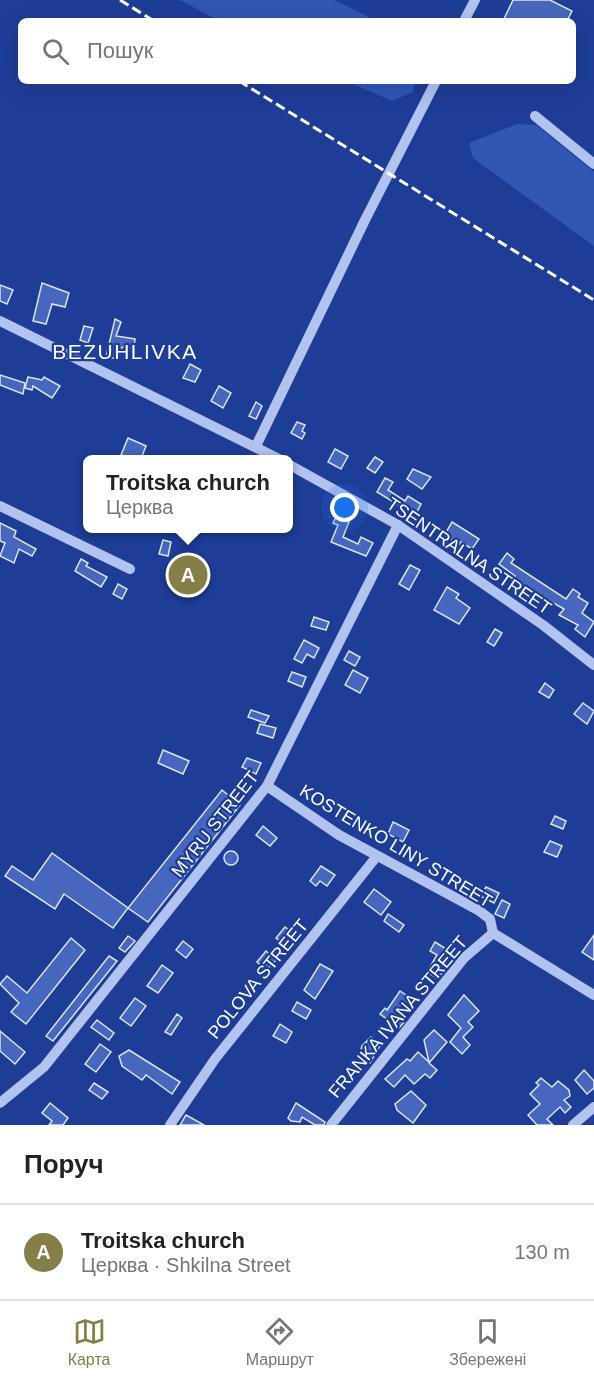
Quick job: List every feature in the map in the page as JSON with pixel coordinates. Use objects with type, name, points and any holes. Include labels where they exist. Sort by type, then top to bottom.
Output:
[{"type":"street","points":[[466,18],[475,0]]},
{"type":"street","points":[[256,446],[365,220],[435,84]]},
{"type":"street","points":[[535,116],[594,164]]},
{"type":"street","points":[[0,321],[273,455]]},
{"type":"street","name":"TSENTRALNA STREET","points":[[293,467],[398,525],[543,625],[594,665]]},
{"type":"street","points":[[0,506],[130,569]]},
{"type":"street","name":"MYRU STREET","points":[[0,1103],[44,1067],[267,786],[398,525]]},
{"type":"street","name":"KOSTENKO LINY STREET","points":[[267,786],[296,808],[377,856],[478,910],[490,920],[493,933],[594,995]]},
{"type":"street","name":"POLOVA STREET","points":[[170,1125],[215,1059],[377,856]]},
{"type":"street","name":"FRANKA IVANA STREET","points":[[331,1125],[464,958],[493,933]]},
{"type":"street","points":[[573,1125],[594,1107]]},
{"type":"shaded area","points":[[180,0],[334,0],[371,18],[213,18]]},
{"type":"shaded area","points":[[353,84],[414,84],[413,92],[392,101]]},
{"type":"shaded area","points":[[517,124],[536,125],[594,172],[594,246],[473,158],[469,143]]},
{"type":"building","points":[[513,0],[550,0],[572,11],[568,18],[504,18]]},
{"type":"building","points":[[42,283],[69,293],[65,307],[52,304],[46,324],[33,321]]},
{"type":"building","points":[[0,285],[13,290],[7,304],[0,301]]},
{"type":"building","points":[[115,319],[121,322],[116,336],[135,339],[134,349],[122,347],[118,359],[106,357]]},
{"type":"building","points":[[84,326],[93,328],[88,343],[80,340]]},
{"type":"building","points":[[190,364],[201,370],[195,382],[183,378]]},
{"type":"building","points":[[0,375],[25,383],[23,394],[0,385]]},
{"type":"building","points":[[28,377],[42,380],[44,377],[60,386],[52,398],[33,386],[32,390],[25,388]]},
{"type":"building","points":[[219,386],[231,393],[223,408],[211,401]]},
{"type":"building","points":[[256,402],[262,406],[256,419],[249,416]]},
{"type":"building","points":[[297,422],[305,425],[302,439],[291,433]]},
{"type":"building","points":[[128,438],[146,446],[143,455],[121,455]]},
{"type":"building","points":[[335,449],[348,456],[341,469],[328,462]]},
{"type":"building","points":[[375,457],[383,462],[375,473],[367,468]]},
{"type":"building","points":[[413,469],[431,477],[422,489],[407,479]]},
{"type":"building","points":[[385,478],[393,482],[388,490],[405,501],[408,496],[421,504],[417,512],[412,509],[410,512],[377,492]]},
{"type":"building","points":[[336,517],[349,522],[343,537],[358,544],[361,537],[373,543],[366,556],[331,542],[338,525],[333,523]]},
{"type":"building","points":[[452,522],[479,539],[472,549],[461,542],[458,546],[445,534]]},
{"type":"building","points":[[0,523],[16,531],[14,537],[36,549],[32,556],[19,549],[14,563],[0,556],[5,543],[0,541]]},
{"type":"building","points":[[163,540],[171,542],[168,556],[159,554]]},
{"type":"building","points":[[507,553],[514,559],[511,563],[566,599],[573,589],[580,594],[578,597],[588,603],[582,613],[594,622],[585,637],[575,629],[578,625],[559,615],[564,609],[513,580],[515,576],[499,564]]},
{"type":"building","points":[[81,559],[88,563],[86,566],[107,577],[101,587],[75,571]]},
{"type":"building","points":[[410,565],[420,570],[409,590],[399,584]]},
{"type":"building","points":[[205,570],[206,578],[172,583],[171,571]]},
{"type":"building","points":[[118,584],[127,589],[122,599],[113,594]]},
{"type":"building","points":[[447,587],[459,594],[456,598],[470,608],[459,624],[434,610]]},
{"type":"building","points":[[314,617],[329,622],[326,630],[311,626]]},
{"type":"building","points":[[495,629],[502,633],[494,646],[487,642]]},
{"type":"building","points":[[304,640],[319,648],[314,658],[307,654],[302,663],[294,659]]},
{"type":"building","points":[[349,651],[360,657],[355,666],[344,660]]},
{"type":"building","points":[[353,670],[368,678],[360,693],[345,685]]},
{"type":"building","points":[[292,672],[306,677],[302,687],[288,681]]},
{"type":"building","points":[[545,683],[554,690],[549,698],[539,692]]},
{"type":"building","points":[[583,703],[594,711],[587,724],[574,714]]},
{"type":"building","points":[[251,710],[269,716],[265,723],[248,717]]},
{"type":"building","points":[[260,724],[276,728],[273,738],[257,733]]},
{"type":"building","points":[[163,750],[189,761],[183,774],[158,763]]},
{"type":"building","points":[[247,758],[261,763],[256,774],[242,767]]},
{"type":"building","points":[[222,790],[240,805],[148,922],[128,908]]},
{"type":"building","points":[[555,816],[566,821],[563,829],[551,824]]},
{"type":"building","points":[[393,822],[409,830],[403,842],[388,834]]},
{"type":"building","points":[[263,826],[277,838],[270,846],[256,835]]},
{"type":"building","points":[[550,841],[562,846],[557,857],[544,852]]},
{"type":"building","points":[[231,851],[236,853],[238,858],[236,863],[231,865],[226,863],[224,858],[226,853]]},
{"type":"building","points":[[52,853],[128,908],[113,928],[64,894],[55,909],[5,876],[12,866],[33,880]]},
{"type":"building","points":[[321,866],[335,875],[327,886],[320,881],[316,886],[310,881]]},
{"type":"building","points":[[486,887],[499,893],[494,903],[480,896]]},
{"type":"building","points":[[374,889],[391,902],[381,915],[364,902]]},
{"type":"building","points":[[502,900],[510,904],[504,918],[495,914]]},
{"type":"building","points":[[388,914],[404,925],[399,932],[384,921]]},
{"type":"building","points":[[285,927],[296,935],[288,947],[276,938]]},
{"type":"building","points":[[594,935],[594,960],[582,952]]},
{"type":"building","points":[[128,936],[135,941],[125,952],[119,948]]},
{"type":"building","points":[[71,938],[85,950],[26,1024],[11,1012],[19,1003],[0,984],[7,976],[27,993]]},
{"type":"building","points":[[183,941],[193,949],[186,958],[176,950]]},
{"type":"building","points":[[435,942],[454,954],[438,979],[427,972],[437,955],[430,951]]},
{"type":"building","points":[[266,951],[276,960],[266,971],[257,962]]},
{"type":"building","points":[[109,956],[117,961],[53,1041],[46,1036]]},
{"type":"building","points":[[320,964],[333,971],[315,999],[304,990]]},
{"type":"building","points":[[162,965],[173,973],[158,993],[147,986]]},
{"type":"building","points":[[400,991],[412,999],[399,1018],[404,1022],[399,1028],[380,1014],[385,1008],[387,1010]]},
{"type":"building","points":[[464,995],[479,1011],[468,1022],[473,1027],[463,1037],[470,1045],[462,1054],[450,1042],[461,1028],[448,1015]]},
{"type":"building","points":[[135,998],[146,1006],[131,1026],[120,1018]]},
{"type":"building","points":[[297,1002],[311,1010],[306,1019],[292,1011]]},
{"type":"building","points":[[177,1014],[182,1018],[171,1035],[165,1032]]},
{"type":"building","points":[[97,1020],[114,1033],[109,1040],[91,1027]]},
{"type":"building","points":[[280,1024],[292,1032],[286,1043],[273,1036]]},
{"type":"building","points":[[434,1030],[447,1042],[429,1063],[437,1070],[430,1078],[425,1074],[414,1084],[405,1075],[394,1087],[385,1079],[407,1059],[410,1061],[418,1052],[429,1062],[424,1040]]},
{"type":"building","points":[[0,1031],[25,1052],[15,1064],[0,1051]]},
{"type":"building","points":[[371,1037],[381,1044],[370,1063],[359,1055],[362,1046]]},
{"type":"building","points":[[100,1044],[111,1052],[96,1072],[85,1064]]},
{"type":"building","points":[[129,1050],[180,1082],[172,1094],[146,1075],[142,1080],[122,1066],[119,1056]]},
{"type":"building","points":[[584,1070],[594,1081],[594,1088],[587,1094],[575,1080]]},
{"type":"building","points":[[541,1078],[552,1087],[558,1081],[569,1090],[570,1096],[564,1100],[571,1107],[565,1113],[560,1107],[547,1119],[553,1125],[537,1125],[528,1115],[540,1104],[530,1094],[539,1085],[536,1083]]},
{"type":"building","points":[[94,1083],[108,1092],[102,1099],[89,1090]]},
{"type":"building","points":[[411,1091],[426,1105],[413,1123],[397,1110],[395,1104]]},
{"type":"building","points":[[50,1103],[68,1118],[63,1125],[49,1125],[52,1121],[42,1113]]},
{"type":"building","points":[[296,1103],[325,1122],[324,1125],[315,1125],[302,1117],[300,1122],[291,1121],[288,1118]]},
{"type":"building","points":[[186,1115],[204,1125],[180,1125]]},
{"type":"railway","points":[[120,0],[149,18]]},
{"type":"railway","points":[[244,84],[594,300]]},
{"type":"place","name":"Troitska church","points":[[188,575]]},
{"type":"district","name":"BEZUHLIVKA","points":[[125,352]]}]
